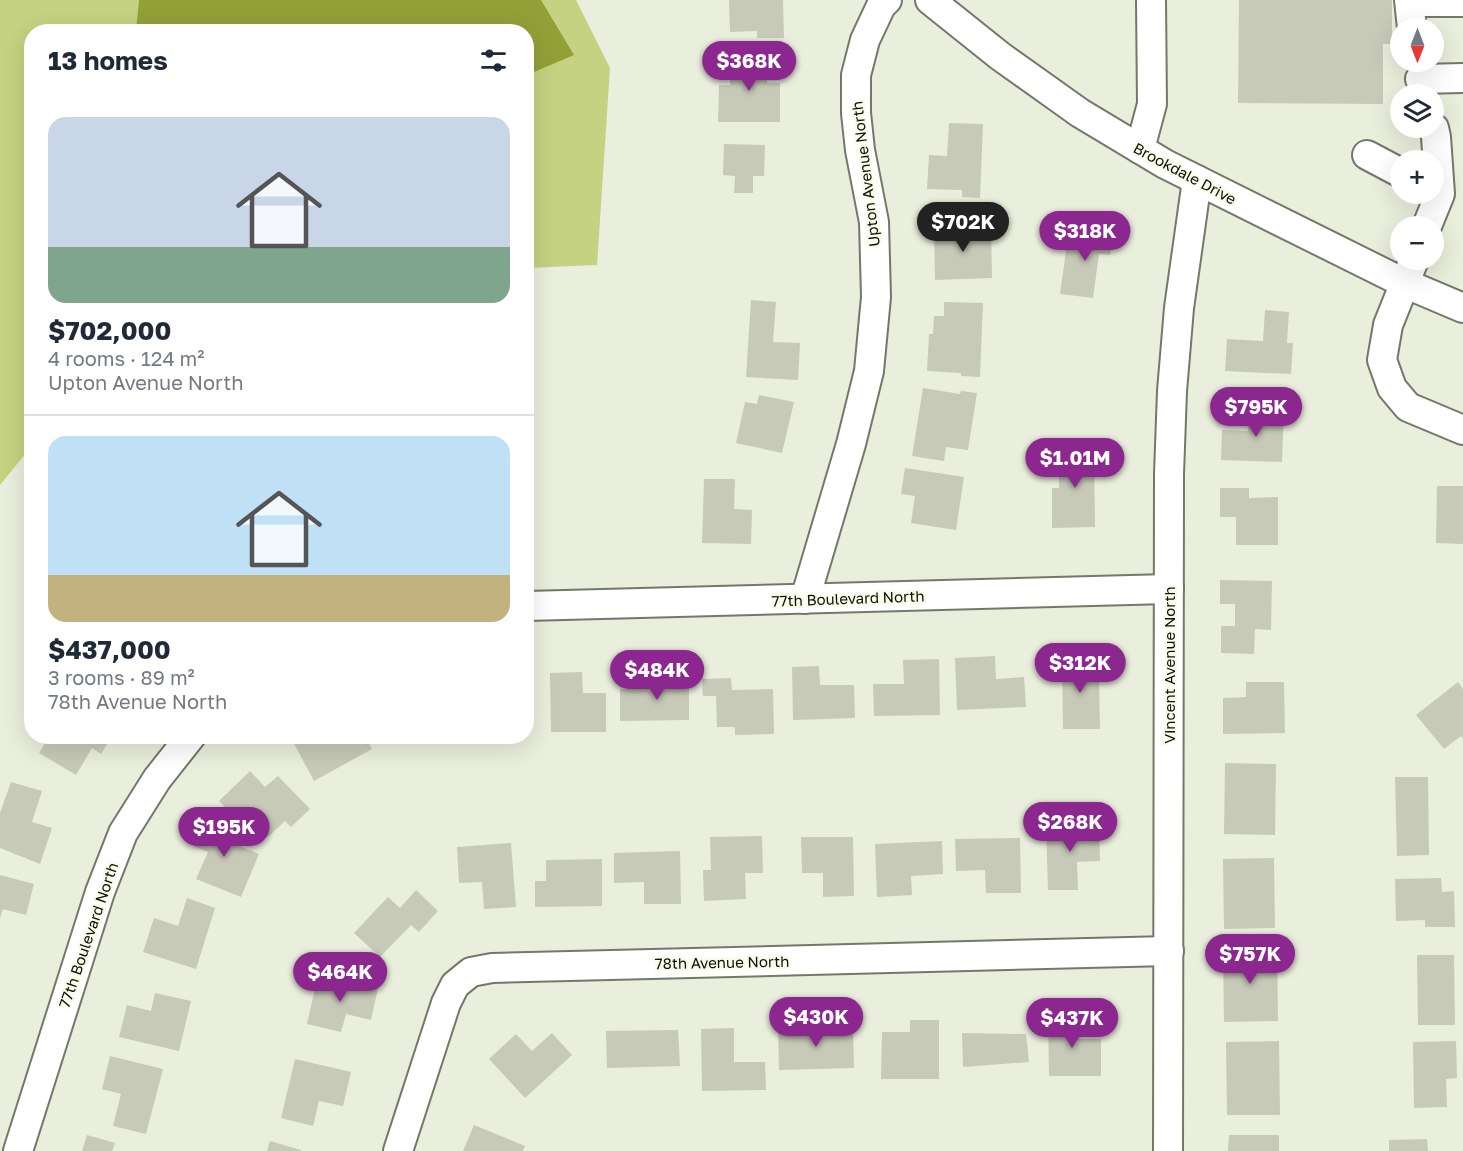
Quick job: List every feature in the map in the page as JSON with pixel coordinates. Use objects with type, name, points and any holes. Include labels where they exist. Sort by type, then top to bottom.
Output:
[{"type":"street","name":"Upton Avenue North","points":[[805,599],[851,444],[869,371],[876,297],[874,222],[860,150],[856,113],[856,75],[865,40],[881,6],[887,0]]},
{"type":"street","name":"Brookdale Drive","points":[[930,0],[1000,56],[1080,113],[1165,164],[1197,180],[1409,271],[1463,308]]},
{"type":"street","points":[[1140,149],[1152,104],[1151,0]]},
{"type":"street","points":[[1410,10],[1463,2]]},
{"type":"street","points":[[1420,78],[1463,78]]},
{"type":"street","points":[[1433,216],[1446,193],[1436,138]]},
{"type":"street","points":[[1367,155],[1390,167]]},
{"type":"street","name":"Vincent Avenue North","points":[[1168,1151],[1169,474],[1172,390],[1179,308],[1197,180]]},
{"type":"street","points":[[1409,271],[1388,325],[1382,360],[1392,388],[1408,407],[1463,430]]},
{"type":"street","name":"77th Boulevard North","points":[[534,606],[1169,589]]},
{"type":"street","name":"77th Boulevard North","points":[[18,1151],[100,892],[123,833],[158,778],[185,744]]},
{"type":"street","name":"78th Avenue North","points":[[398,1151],[446,1003],[455,985],[471,972],[492,968],[1169,951]]},
{"type":"shaded area","points":[[0,0],[576,0],[610,68],[597,265],[534,268],[534,24],[24,24],[24,456],[0,485]]},
{"type":"shaded area","points":[[139,0],[541,0],[574,55],[534,72],[534,24],[137,24]]},
{"type":"building","points":[[729,0],[783,0],[784,38],[757,38],[757,31],[730,32]]},
{"type":"building","points":[[1239,0],[1392,0],[1390,44],[1383,44],[1383,104],[1238,103]]},
{"type":"building","points":[[730,55],[767,55],[767,83],[780,83],[780,122],[718,122],[719,85],[730,85]]},
{"type":"building","points":[[949,123],[983,124],[980,198],[962,197],[962,190],[927,189],[929,155],[947,156]]},
{"type":"building","points":[[724,144],[765,145],[764,176],[753,176],[753,193],[734,193],[735,176],[723,175]]},
{"type":"building","points":[[934,227],[991,227],[992,278],[935,280]]},
{"type":"building","points":[[1083,227],[1113,230],[1110,255],[1099,254],[1093,298],[1060,294],[1067,244],[1081,246]]},
{"type":"building","points":[[751,300],[776,302],[773,342],[800,343],[798,380],[746,377]]},
{"type":"building","points":[[944,302],[983,303],[980,377],[961,376],[961,373],[927,371],[929,334],[933,334],[934,316],[944,316]]},
{"type":"building","points":[[1265,310],[1289,312],[1287,343],[1293,343],[1291,374],[1225,371],[1227,339],[1263,341]]},
{"type":"building","points":[[923,388],[960,394],[961,391],[977,393],[968,450],[946,447],[944,461],[912,456]]},
{"type":"building","points":[[759,395],[794,402],[782,453],[736,443],[745,402],[757,404]]},
{"type":"building","points":[[1249,409],[1284,410],[1282,462],[1221,460],[1222,430],[1248,431]]},
{"type":"building","points":[[1059,446],[1094,446],[1095,527],[1052,528],[1052,488],[1059,488]]},
{"type":"building","points":[[905,468],[964,477],[956,530],[911,523],[915,496],[901,494]]},
{"type":"building","points":[[704,479],[735,479],[734,509],[752,510],[751,544],[702,543]]},
{"type":"building","points":[[1437,486],[1463,486],[1463,544],[1436,543]]},
{"type":"building","points":[[1220,488],[1249,488],[1249,498],[1278,497],[1278,545],[1236,545],[1236,517],[1220,517]]},
{"type":"building","points":[[1220,580],[1272,581],[1271,630],[1255,629],[1254,654],[1221,653],[1221,626],[1235,626],[1235,604],[1220,604]]},
{"type":"building","points":[[1062,655],[1091,655],[1092,680],[1099,679],[1100,729],[1063,729]]},
{"type":"building","points":[[995,656],[996,679],[1024,677],[1026,707],[957,710],[955,658]]},
{"type":"building","points":[[939,659],[940,715],[874,716],[873,684],[904,684],[903,660]]},
{"type":"building","points":[[819,666],[820,685],[854,685],[855,718],[793,720],[792,667]]},
{"type":"building","points":[[582,672],[583,693],[606,693],[606,732],[551,732],[550,673]]},
{"type":"building","points":[[689,675],[689,720],[620,721],[620,689],[653,688],[652,676]]},
{"type":"building","points":[[731,678],[732,690],[773,689],[774,734],[735,735],[735,727],[717,727],[716,696],[703,696],[702,679]]},
{"type":"building","points":[[1246,682],[1284,682],[1285,733],[1223,734],[1223,698],[1246,697]]},
{"type":"building","points":[[1458,682],[1463,689],[1463,739],[1461,736],[1444,749],[1416,715]]},
{"type":"building","points":[[44,744],[107,744],[101,754],[92,748],[76,775],[39,753]]},
{"type":"building","points":[[294,744],[369,744],[372,749],[314,781]]},
{"type":"building","points":[[1225,763],[1276,764],[1275,835],[1224,834]]},
{"type":"building","points":[[250,771],[265,787],[278,776],[310,809],[291,827],[285,821],[268,837],[247,814],[239,821],[219,801]]},
{"type":"building","points":[[1395,777],[1428,777],[1429,855],[1397,856]]},
{"type":"building","points":[[11,782],[42,791],[32,822],[52,828],[40,864],[0,848],[0,813]]},
{"type":"building","points":[[205,815],[237,829],[231,843],[259,854],[241,897],[196,879],[208,852],[193,846]]},
{"type":"building","points":[[1099,825],[1100,861],[1077,862],[1078,890],[1048,890],[1046,826]]},
{"type":"building","points":[[762,836],[763,873],[745,873],[746,899],[704,901],[703,870],[711,870],[710,837]]},
{"type":"building","points":[[801,837],[853,837],[854,896],[823,897],[823,873],[802,873]]},
{"type":"building","points":[[1020,838],[1021,893],[986,893],[985,870],[956,871],[955,839]]},
{"type":"building","points":[[942,841],[943,874],[911,876],[912,895],[877,897],[875,844]]},
{"type":"building","points":[[511,843],[516,907],[484,909],[482,882],[459,883],[457,847]]},
{"type":"building","points":[[680,851],[681,904],[644,904],[644,882],[614,883],[614,853]]},
{"type":"building","points":[[1274,858],[1275,928],[1224,929],[1223,859]]},
{"type":"building","points":[[602,859],[602,906],[535,907],[535,881],[546,881],[546,860]]},
{"type":"building","points":[[0,875],[34,884],[26,915],[3,909],[0,918]]},
{"type":"building","points":[[1441,878],[1442,892],[1454,891],[1455,927],[1425,927],[1425,920],[1396,921],[1395,879]]},
{"type":"building","points":[[416,890],[438,911],[419,932],[411,925],[380,957],[354,933],[388,897],[400,908]]},
{"type":"building","points":[[187,898],[215,908],[196,969],[143,952],[154,918],[178,926]]},
{"type":"building","points":[[1277,948],[1278,1021],[1224,1022],[1223,949]]},
{"type":"building","points":[[1417,955],[1454,955],[1455,1025],[1418,1025]]},
{"type":"building","points":[[318,975],[378,988],[371,1020],[346,1014],[341,1032],[307,1024]]},
{"type":"building","points":[[155,993],[191,1001],[179,1051],[119,1037],[127,1005],[151,1011]]},
{"type":"building","points":[[1048,1015],[1078,1015],[1079,1039],[1101,1039],[1101,1076],[1049,1076]]},
{"type":"building","points":[[910,1020],[939,1020],[939,1079],[881,1079],[882,1032],[910,1032]]},
{"type":"building","points":[[853,1027],[854,1068],[779,1070],[778,1028]]},
{"type":"building","points":[[734,1028],[734,1062],[765,1062],[766,1090],[702,1091],[701,1029]]},
{"type":"building","points":[[678,1030],[680,1066],[607,1068],[606,1031]]},
{"type":"building","points":[[552,1033],[572,1055],[525,1098],[489,1059],[516,1034],[532,1051]]},
{"type":"building","points":[[962,1033],[1026,1034],[1029,1062],[963,1067]]},
{"type":"building","points":[[1279,1041],[1280,1115],[1227,1115],[1226,1042]]},
{"type":"building","points":[[1456,1041],[1457,1078],[1446,1079],[1447,1107],[1414,1108],[1413,1042]]},
{"type":"building","points":[[110,1056],[163,1069],[146,1134],[113,1126],[121,1094],[102,1089]]},
{"type":"building","points":[[295,1059],[351,1072],[343,1106],[319,1101],[313,1126],[281,1118]]},
{"type":"building","points":[[474,1125],[525,1146],[523,1151],[463,1151]]},
{"type":"building","points":[[87,1135],[115,1143],[112,1151],[82,1151]]},
{"type":"building","points":[[1229,1135],[1279,1135],[1279,1151],[1228,1151]]},
{"type":"building","points":[[1427,1139],[1428,1151],[1389,1151],[1389,1140]]},
{"type":"building","points":[[270,1141],[301,1150],[301,1151],[267,1151]]}]
